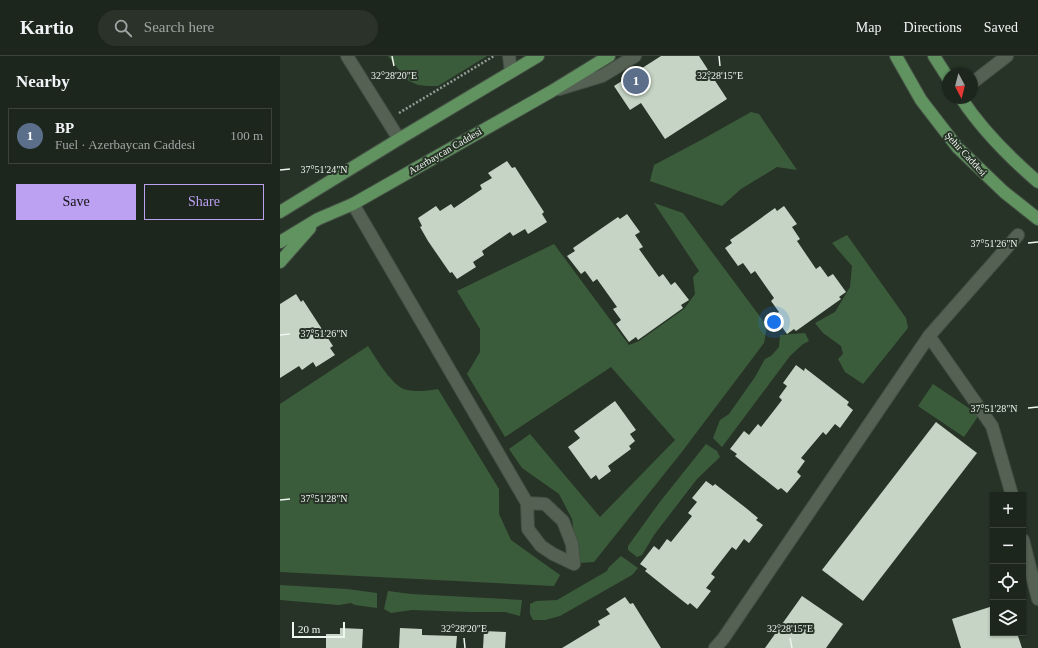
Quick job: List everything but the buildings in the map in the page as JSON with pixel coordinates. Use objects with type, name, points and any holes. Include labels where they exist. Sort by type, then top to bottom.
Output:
[{"type":"main road","points":[[280,212],[538,56]]},
{"type":"main road","name":"Azerbaycan Caddesi","points":[[280,242],[318,219],[353,204],[609,56]]},
{"type":"main road","name":"Şehir Caddesi","points":[[896,56],[921,100],[958,148],[1004,192],[1038,220]]},
{"type":"main road","points":[[934,56],[942,69]]},
{"type":"main road","points":[[965,104],[971,114],[993,140],[1018,165],[1038,182]]},
{"type":"main road","points":[[280,262],[318,219]]},
{"type":"street","points":[[347,56],[399,139]]},
{"type":"street","points":[[509,56],[511,72]]},
{"type":"street","points":[[552,90],[602,76],[635,56]]},
{"type":"street","points":[[978,78],[1007,56]]},
{"type":"street","points":[[353,204],[527,502],[528,529],[542,546],[553,554],[574,564],[572,544],[563,521],[544,504],[527,502]]},
{"type":"street","points":[[715,648],[723,639],[929,336],[1018,235]]},
{"type":"street","points":[[929,336],[992,426],[1011,492]]},
{"type":"street","points":[[1026,552],[1038,599]]},
{"type":"path","points":[[387,120],[494,56]]},
{"type":"green space","points":[[388,56],[487,56],[438,86],[427,86],[418,85],[407,80]]},
{"type":"green space","points":[[751,112],[759,114],[797,170],[777,167],[741,189],[722,206],[650,181],[654,165]]},
{"type":"green space","points":[[654,203],[683,213],[767,326],[764,343],[681,453],[594,562],[579,563],[572,519],[559,494],[522,468],[509,449],[530,434],[600,517],[675,440],[611,367],[505,437],[467,374],[480,352],[480,329],[457,291],[554,244],[629,345],[639,341],[684,309],[695,294],[693,277],[699,271]]},
{"type":"green space","points":[[847,235],[906,318],[908,328],[863,384],[845,372],[838,359],[843,354],[841,346],[823,333],[815,323],[835,312],[850,287],[852,266],[832,243]]},
{"type":"green space","points":[[805,333],[809,341],[803,344],[790,356],[722,447],[713,438],[720,420],[729,414],[755,377],[765,359],[771,356],[779,347],[780,335]]},
{"type":"green space","points":[[368,346],[385,372],[402,388],[419,391],[438,389],[499,489],[499,514],[511,540],[560,575],[554,586],[280,572],[280,404]]},
{"type":"green space","points":[[933,384],[979,415],[964,437],[918,406]]},
{"type":"green space","points":[[706,444],[717,451],[720,457],[697,479],[654,535],[642,555],[637,557],[628,550],[628,546],[659,503]]},
{"type":"green space","points":[[621,556],[638,568],[632,575],[560,616],[545,620],[533,620],[530,614],[530,604],[536,601],[557,600],[607,571],[609,567]]},
{"type":"green space","points":[[280,585],[347,589],[377,593],[377,608],[355,605],[351,603],[339,605],[280,600]]},
{"type":"green space","points":[[388,591],[411,594],[522,600],[520,616],[505,612],[412,610],[391,613],[384,609]]},
{"type":"place","name":"BP","points":[[636,81]]}]
